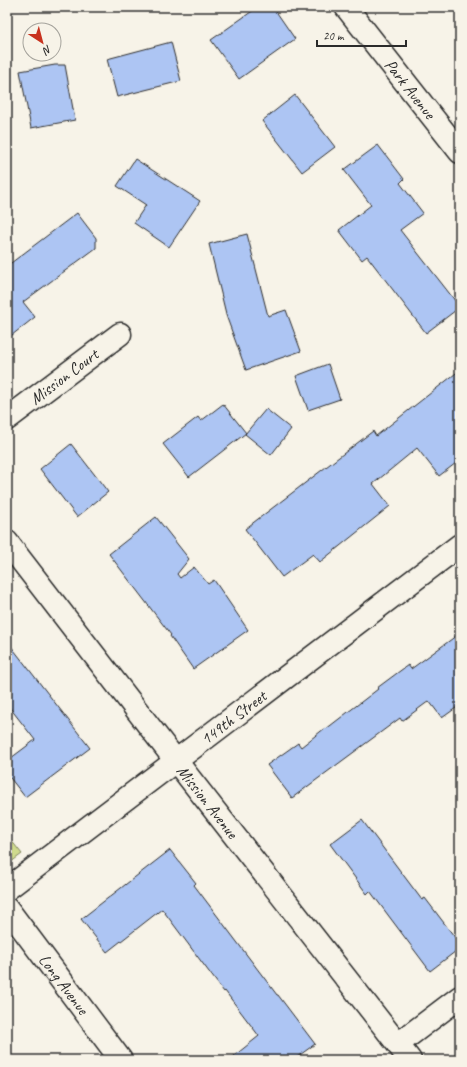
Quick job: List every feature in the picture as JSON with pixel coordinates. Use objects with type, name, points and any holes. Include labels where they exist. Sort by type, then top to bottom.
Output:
[{"type":"street","name":"Park Avenue","points":[[346,7],[460,152]]},
{"type":"street","name":"Mission Court","points":[[7,419],[120,334]]},
{"type":"street","name":"Mission Avenue","points":[[7,542],[404,1052]]},
{"type":"street","name":"149th Street","points":[[7,889],[460,546]]},
{"type":"street","name":"Long Avenue","points":[[7,908],[122,1060]]},
{"type":"street","points":[[404,1052],[460,997]]},
{"type":"green space","points":[[7,835],[22,854],[7,865]]},
{"type":"building","points":[[258,7],[273,7],[295,39],[239,79],[211,40]]},
{"type":"building","points":[[171,42],[181,81],[117,97],[107,59]]},
{"type":"building","points":[[55,65],[65,65],[75,120],[31,128],[20,71]]},
{"type":"building","points":[[295,95],[335,147],[302,172],[262,121]]},
{"type":"building","points":[[378,145],[404,179],[400,183],[423,213],[400,230],[460,307],[426,333],[367,256],[362,260],[339,230],[371,205],[344,170]]},
{"type":"building","points":[[135,159],[200,201],[169,247],[134,223],[146,205],[117,186]]},
{"type":"building","points":[[77,213],[96,238],[96,248],[23,302],[35,317],[7,339],[7,266]]},
{"type":"building","points":[[247,234],[268,316],[286,310],[301,351],[246,370],[227,318],[209,244]]},
{"type":"building","points":[[328,364],[340,399],[308,410],[296,376]]},
{"type":"building","points":[[460,370],[460,460],[439,476],[417,448],[373,484],[390,506],[320,562],[313,554],[282,577],[245,529],[373,431],[376,436]]},
{"type":"building","points":[[223,404],[246,433],[189,477],[163,444],[198,417],[201,421]]},
{"type":"building","points":[[266,409],[291,429],[271,455],[245,434]]},
{"type":"building","points":[[71,444],[108,492],[77,517],[40,469]]},
{"type":"building","points":[[156,517],[189,559],[177,574],[180,578],[194,567],[208,584],[214,580],[248,630],[193,669],[170,636],[171,635],[109,554]]},
{"type":"building","points":[[460,633],[460,705],[442,718],[429,701],[402,721],[400,718],[292,798],[267,765],[298,743],[301,747],[408,665],[411,669]]},
{"type":"building","points":[[7,641],[90,748],[25,797],[7,774],[7,761],[35,740],[7,704]]},
{"type":"building","points":[[362,820],[422,900],[425,898],[460,944],[460,948],[430,971],[370,891],[367,894],[330,844]]},
{"type":"building","points":[[170,850],[196,883],[194,885],[315,1044],[293,1060],[229,1060],[259,1036],[162,909],[107,952],[81,919]]}]
